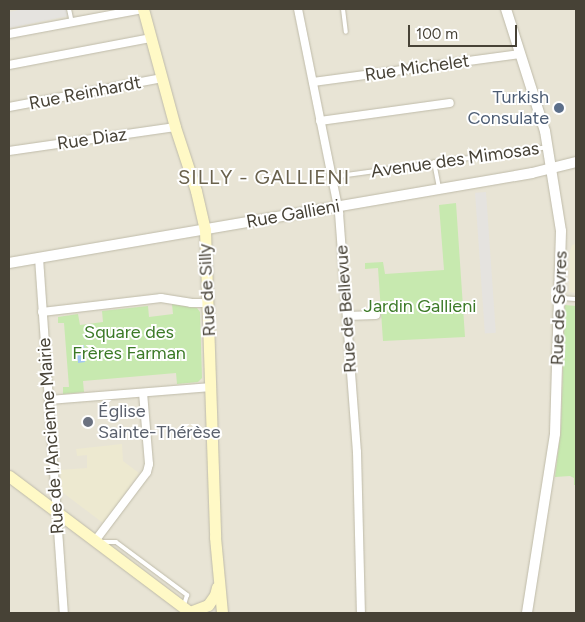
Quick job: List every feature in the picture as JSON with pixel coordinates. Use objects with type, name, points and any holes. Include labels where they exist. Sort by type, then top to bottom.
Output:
[{"type":"main road","name":"Rue de Silly","points":[[143,9],[175,127],[193,180],[205,230],[218,580],[222,613]]},
{"type":"main road","points":[[9,476],[188,611]]},
{"type":"main road","name":"Rue de Silly","points":[[188,611],[212,601],[218,580]]},
{"type":"street","points":[[9,34],[143,9]]},
{"type":"street","name":"Rue de Bellevue","points":[[298,9],[338,207],[357,452],[361,613]]},
{"type":"street","name":"Rue de Sèvres","points":[[506,9],[548,146],[561,231],[555,434],[527,613]]},
{"type":"street","points":[[9,66],[151,38]]},
{"type":"street","name":"Rue Michelet","points":[[313,82],[520,54]]},
{"type":"street","name":"Rue Reinhardt","points":[[9,107],[162,78]]},
{"type":"street","points":[[320,121],[450,103]]},
{"type":"street","name":"Rue Diaz","points":[[9,151],[175,127]]},
{"type":"street","name":"Rue Gallieni","points":[[9,263],[205,230],[290,218],[338,207],[553,169],[576,162]]},
{"type":"street","name":"Rue de l'Ancienne Mairie","points":[[38,258],[64,613]]},
{"type":"street","points":[[42,312],[161,298],[190,303],[208,303]]},
{"type":"street","points":[[347,316],[376,315]]},
{"type":"street","points":[[48,400],[211,388]]},
{"type":"street","points":[[95,542],[147,472],[149,464],[143,393]]},
{"type":"lane","points":[[69,9],[72,22]]},
{"type":"lane","points":[[343,9],[346,32]]},
{"type":"lane","name":"Avenue des Mimosas","points":[[332,177],[548,146]]},
{"type":"lane","points":[[434,162],[439,189]]},
{"type":"lane","points":[[559,298],[576,299]]},
{"type":"lane","points":[[95,542],[116,542],[193,599]]},
{"type":"lane","points":[[187,595],[188,611]]},
{"type":"shaded area","points":[[9,9],[576,9],[576,613],[9,613]]},
{"type":"shaded area","points":[[23,9],[66,9],[68,16],[9,28],[9,12]]},
{"type":"shaded area","points":[[486,192],[496,333],[485,333],[475,193]]},
{"type":"shaded area","points":[[576,244],[576,293],[569,292],[570,251],[572,245]]},
{"type":"shaded area","points":[[122,444],[123,461],[139,473],[103,523],[62,492],[60,470],[87,468],[87,455],[77,456],[76,449]]},
{"type":"green space","name":"Jardin Gallieni","points":[[456,203],[465,337],[383,341],[378,268],[365,269],[365,263],[383,262],[385,274],[444,270],[439,205]]},
{"type":"green space","name":"Square des Frères Farman","points":[[172,304],[197,308],[200,312],[202,378],[198,382],[177,384],[176,373],[83,381],[84,392],[63,394],[63,387],[69,387],[64,323],[58,323],[58,317],[78,314],[80,325],[103,322],[102,311],[148,306],[149,317],[173,314]]},
{"type":"green space","points":[[565,305],[576,306],[576,485],[574,485],[574,478],[570,476],[555,477],[561,429]]},
{"type":"water","points":[[84,345],[85,362],[78,363],[78,360],[72,358],[72,351],[77,349],[77,346]]},
{"type":"place","name":"Turkish Consulate","points":[[559,108]]},
{"type":"place","name":"Église Sainte-Thérèse","points":[[88,422]]},
{"type":"district","name":"SILLY - GALLIENI","points":[[264,177]]}]
